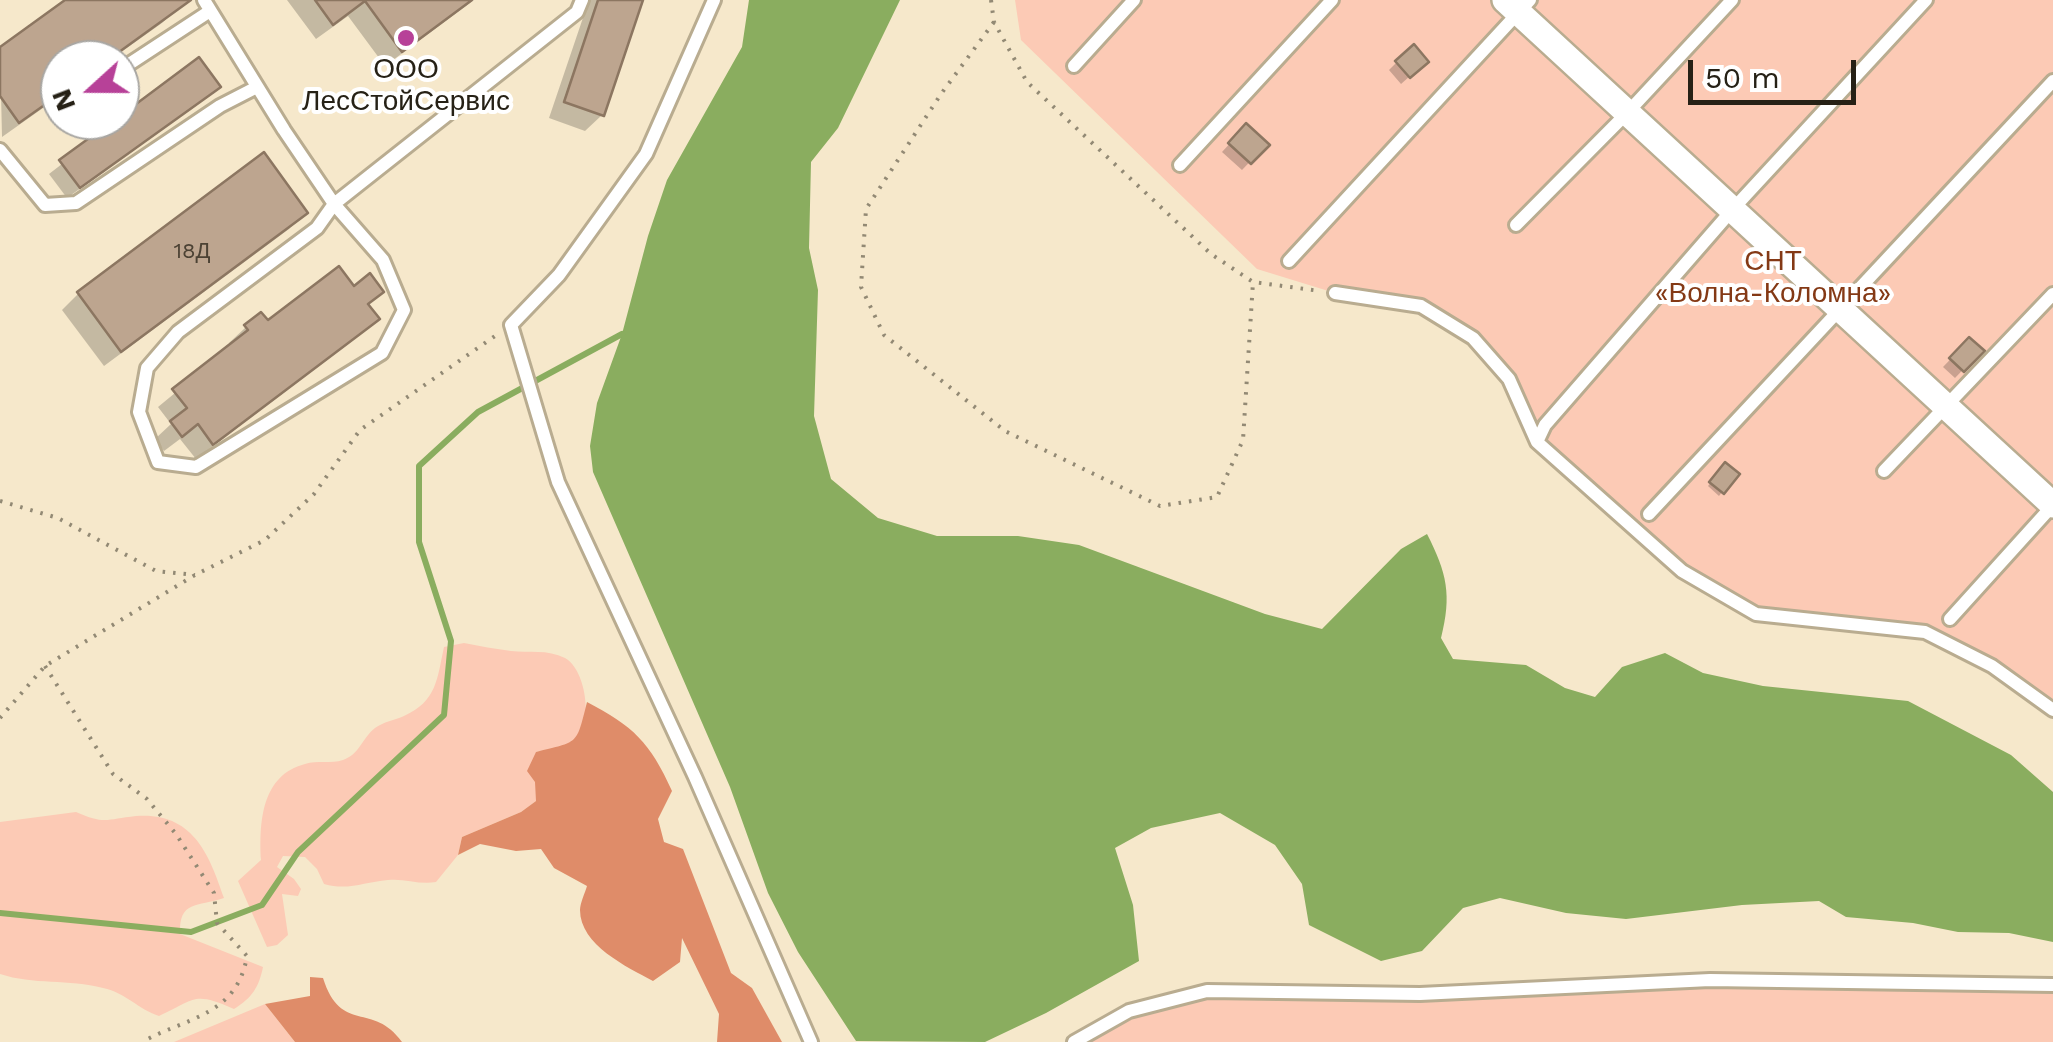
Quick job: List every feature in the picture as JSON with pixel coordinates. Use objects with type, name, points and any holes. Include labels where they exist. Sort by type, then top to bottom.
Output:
[{"type":"street","points":[[1518,4],[1628,112],[2053,505]]},
{"type":"lane","points":[[140,55],[207,5],[334,204],[383,260],[404,310],[382,353],[196,467],[158,462],[139,412],[147,368],[178,332],[317,228],[334,204],[577,12],[582,0]]},
{"type":"lane","points":[[714,0],[646,154],[559,275],[511,325],[558,482],[695,776],[811,1042]]},
{"type":"lane","points":[[1074,66],[1134,0]]},
{"type":"lane","points":[[1180,166],[1332,0]]},
{"type":"lane","points":[[1516,224],[1732,0]]},
{"type":"lane","points":[[1537,442],[1545,425],[1733,209],[1926,0]]},
{"type":"lane","points":[[1288,261],[1518,4]]},
{"type":"lane","points":[[1649,514],[2053,81]]},
{"type":"lane","points":[[0,150],[45,205],[76,202],[220,106],[257,87]]},
{"type":"lane","points":[[1335,293],[1421,306],[1473,338],[1509,379],[1537,442],[1682,571],[1756,614],[1926,632],[1992,666],[2053,710]]},
{"type":"lane","points":[[1884,471],[2053,294]]},
{"type":"lane","points":[[1950,619],[2053,505]]},
{"type":"lane","points":[[1074,1042],[1129,1011],[1207,991],[1420,994],[1710,980],[2053,985]]},
{"type":"path","points":[[991,0],[994,22],[1027,82],[1211,254],[1253,282],[1335,293]]},
{"type":"path","points":[[994,22],[866,208],[861,287],[884,336],[1005,432],[1160,506],[1218,497],[1242,440],[1253,282]]},
{"type":"path","points":[[0,718],[45,666],[195,575],[264,540],[314,494],[360,430],[511,325]]},
{"type":"path","points":[[0,500],[58,518],[156,571],[195,575]]},
{"type":"path","points":[[45,666],[113,774],[147,799],[176,834],[214,893],[217,923],[247,956],[244,978],[219,1008],[166,1028],[142,1042]]},
{"type":"green space","name":"СНТ «Волна-Коломна»","points":[[1015,0],[2053,0],[2053,710],[1926,632],[1756,614],[1682,571],[1537,442],[1509,379],[1473,338],[1421,306],[1335,293],[1257,269],[1021,40]]},
{"type":"green space","points":[[464,643],[545,652],[573,664],[585,699],[580,735],[566,746],[536,752],[536,801],[521,812],[462,837],[458,855],[436,882],[394,880],[333,886],[324,884],[305,857],[283,856],[277,867],[301,889],[298,896],[282,894],[288,935],[277,945],[267,947],[238,881],[261,860],[263,815],[272,789],[291,770],[349,757],[375,728],[415,710],[434,688],[444,647]]},
{"type":"green space","points":[[76,812],[100,820],[156,817],[172,821],[196,839],[224,898],[186,910],[180,934],[263,967],[257,986],[246,1001],[234,1009],[195,999],[159,1016],[103,988],[0,974],[0,822]]},
{"type":"green space","points":[[1710,980],[2053,985],[2053,1042],[1074,1042],[1129,1011],[1207,991],[1420,994]]},
{"type":"green space","points":[[265,1004],[295,1042],[174,1042]]},
{"type":"shaded area","points":[[749,0],[900,0],[838,128],[811,162],[809,248],[818,290],[814,416],[831,479],[878,518],[937,536],[1018,536],[1079,545],[1265,614],[1322,629],[1401,549],[1427,534],[1446,584],[1441,638],[1453,659],[1526,665],[1565,688],[1595,697],[1622,667],[1665,653],[1703,673],[1763,686],[1908,701],[2011,755],[2053,792],[2053,942],[2009,933],[1958,932],[1846,917],[1819,901],[1742,905],[1626,919],[1566,913],[1500,898],[1463,908],[1422,951],[1381,961],[1309,925],[1302,884],[1275,845],[1220,813],[1151,828],[1115,848],[1133,905],[1139,961],[985,1042],[856,1041],[798,952],[768,893],[730,787],[593,472],[590,446],[597,403],[622,334],[667,180],[742,47]]},
{"type":"shaded area","points":[[587,702],[628,728],[656,760],[672,791],[658,819],[664,842],[683,849],[731,973],[752,988],[782,1042],[717,1042],[719,1014],[682,938],[680,962],[653,981],[618,962],[596,944],[582,923],[580,907],[587,886],[554,868],[541,849],[516,851],[480,844],[458,855],[462,837],[521,812],[536,801],[535,782],[527,771],[536,752],[574,739]]},
{"type":"shaded area","points":[[310,977],[323,978],[339,1006],[380,1023],[402,1042],[295,1042],[265,1004],[310,996]]},
{"type":"building","points":[[65,0],[191,0],[136,40],[40,40],[40,108],[19,123],[0,96],[0,47]]},
{"type":"building","name":"ООО ЛесСтойСервис","points":[[315,0],[472,0],[402,52],[365,1],[333,25]]},
{"type":"building","points":[[598,0],[643,0],[604,116],[564,102]]},
{"type":"building","points":[[1414,44],[1429,62],[1410,78],[1395,61]]},
{"type":"building","points":[[199,57],[221,87],[80,188],[59,160],[86,140],[140,140],[140,101]]},
{"type":"building","points":[[1246,123],[1270,145],[1251,164],[1228,143]]},
{"type":"building","points":[[264,152],[308,213],[121,352],[77,292]]},
{"type":"building","points":[[339,266],[354,286],[370,273],[384,292],[368,304],[380,319],[213,445],[198,424],[182,437],[170,421],[187,408],[172,389],[248,330],[244,325],[261,312],[268,320]]},
{"type":"building","points":[[1969,337],[1985,351],[1964,372],[1949,358]]},
{"type":"building","points":[[1725,462],[1740,474],[1724,494],[1709,482]]},
{"type":"waterway","points":[[0,913],[191,932],[262,905],[298,852],[444,715],[451,641],[419,542],[419,466],[478,412],[622,334]]},
{"type":"place","name":"ООО ЛесСтойСервис","points":[[406,38]]}]
